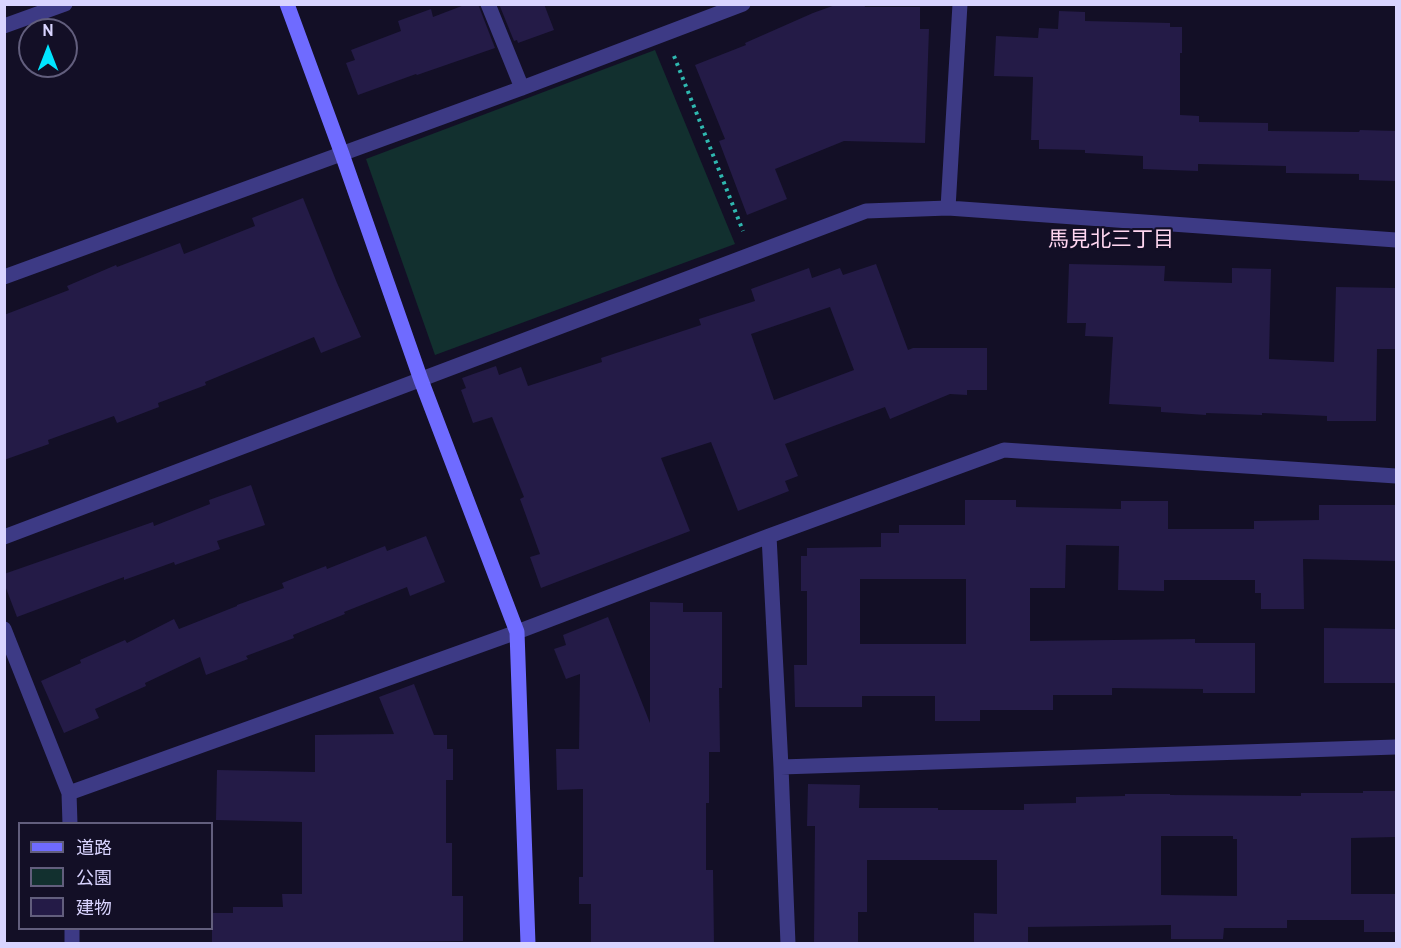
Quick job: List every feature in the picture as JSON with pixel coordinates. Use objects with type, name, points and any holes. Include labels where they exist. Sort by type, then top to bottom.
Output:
[{"type":"street","points":[[4,26],[65,4]]},
{"type":"street","points":[[287,4],[421,380],[518,632],[528,944]]},
{"type":"street","points":[[488,4],[522,88]]},
{"type":"street","points":[[4,277],[522,88],[743,4]]},
{"type":"street","points":[[948,208],[960,4]]},
{"type":"street","points":[[4,537],[866,211],[948,208],[1396,240]]},
{"type":"street","points":[[69,793],[518,632],[769,536],[1004,450],[1396,476]]},
{"type":"street","points":[[769,536],[788,944]]},
{"type":"street","points":[[4,629],[69,793],[70,822]]},
{"type":"street","points":[[781,767],[1396,747]]},
{"type":"path","points":[[665,34],[752,254]]},
{"type":"green space","points":[[655,50],[735,244],[435,355],[366,159]]},
{"type":"building","points":[[467,4],[478,4],[495,48],[358,95],[346,63],[355,60],[351,50],[401,31],[398,21],[431,9],[433,17]]},
{"type":"building","points":[[499,4],[544,4],[554,30],[518,43],[517,40],[514,41]]},
{"type":"building","points":[[838,4],[864,4],[865,7],[920,7],[920,29],[929,29],[925,143],[844,141],[775,169],[787,199],[747,215],[719,141],[725,139],[695,65]]},
{"type":"building","points":[[1059,11],[1085,12],[1085,21],[1170,23],[1170,27],[1182,27],[1180,115],[1199,116],[1199,122],[1268,123],[1268,131],[1396,131],[1396,181],[1359,180],[1359,174],[1286,173],[1286,166],[1198,164],[1198,171],[1143,169],[1143,156],[1085,153],[1085,150],[1039,149],[1039,140],[1031,140],[1033,77],[994,76],[996,36],[1038,38],[1039,28],[1058,29]]},
{"type":"building","points":[[303,198],[361,337],[321,353],[314,337],[205,382],[206,385],[158,403],[159,407],[117,423],[114,416],[48,440],[49,444],[4,460],[4,315],[69,290],[67,286],[116,265],[117,267],[180,243],[184,254],[255,226],[252,218]]},
{"type":"building","points":[[876,264],[908,350],[913,348],[987,348],[987,390],[967,390],[967,395],[950,394],[890,419],[885,407],[785,444],[798,476],[785,481],[789,491],[738,511],[711,442],[661,458],[690,531],[541,588],[530,557],[540,554],[520,499],[524,497],[492,417],[473,423],[461,390],[466,388],[462,378],[496,366],[499,375],[521,367],[528,386],[602,362],[601,358],[701,325],[699,319],[755,301],[751,289],[809,268],[812,278],[840,268],[843,275]],"holes":[[[830,307],[854,370],[774,400],[751,334]]]},
{"type":"building","points":[[1069,264],[1165,266],[1164,281],[1232,283],[1232,268],[1271,269],[1269,359],[1334,362],[1336,287],[1396,288],[1395,349],[1377,349],[1376,421],[1327,421],[1327,416],[1262,413],[1262,415],[1206,413],[1206,415],[1161,412],[1161,407],[1109,404],[1113,337],[1085,336],[1086,323],[1067,323]]},
{"type":"building","points":[[251,485],[265,525],[217,541],[220,549],[124,580],[124,577],[17,617],[4,583],[4,574],[153,522],[154,526],[210,504],[209,500]]},
{"type":"building","points":[[965,500],[1016,500],[1016,507],[1121,509],[1121,501],[1168,501],[1168,529],[1254,529],[1254,521],[1319,520],[1319,505],[1396,505],[1396,561],[1303,559],[1304,609],[1261,609],[1261,593],[1255,593],[1255,580],[1164,580],[1164,591],[1118,590],[1119,546],[1066,545],[1065,588],[1030,588],[1030,641],[1195,639],[1195,643],[1255,643],[1255,693],[1203,693],[1203,689],[1112,688],[1112,695],[1053,695],[1053,710],[980,710],[980,721],[935,721],[935,696],[862,696],[862,707],[795,707],[794,665],[807,665],[807,591],[801,591],[801,556],[807,556],[807,548],[881,547],[881,533],[899,533],[899,525],[965,525]],"holes":[[[860,579],[966,579],[966,644],[860,644]]]},
{"type":"building","points":[[426,536],[445,582],[410,596],[407,587],[344,612],[345,614],[293,635],[294,638],[246,656],[248,659],[206,675],[200,657],[145,683],[146,686],[95,709],[99,718],[64,733],[41,681],[81,663],[80,660],[125,640],[127,643],[174,619],[179,629],[284,588],[282,583],[326,566],[327,569],[385,546],[387,551]]},
{"type":"building","points":[[650,602],[683,603],[683,612],[722,612],[722,688],[719,688],[720,752],[709,752],[709,803],[706,803],[706,870],[713,870],[714,944],[591,944],[591,904],[579,904],[579,877],[583,877],[583,789],[557,790],[556,749],[579,749],[580,674],[566,679],[554,649],[566,645],[563,635],[608,617],[650,723]]},
{"type":"building","points":[[1324,628],[1396,629],[1396,683],[1324,683]]},
{"type":"building","points":[[414,684],[434,735],[447,735],[447,749],[453,749],[453,780],[446,780],[446,843],[452,843],[452,896],[463,896],[463,941],[381,942],[381,944],[212,944],[213,913],[233,913],[233,907],[283,907],[282,894],[302,894],[302,822],[216,820],[217,770],[315,772],[315,735],[394,734],[379,697]]},
{"type":"building","points":[[808,784],[860,785],[859,808],[938,808],[938,810],[1024,810],[1024,804],[1076,803],[1076,797],[1125,796],[1125,794],[1301,796],[1301,793],[1396,791],[1395,837],[1351,838],[1351,894],[1396,894],[1396,932],[1364,932],[1364,920],[1287,920],[1287,928],[1224,928],[1223,939],[1171,939],[1171,925],[1028,927],[1028,944],[974,944],[974,913],[997,914],[997,860],[867,860],[867,912],[858,912],[858,944],[814,944],[815,826],[807,826]],"holes":[[[1161,836],[1233,836],[1233,839],[1237,839],[1237,896],[1161,895]]]},
{"type":"district","name":"馬見北三丁目","points":[[1111,242]]}]
